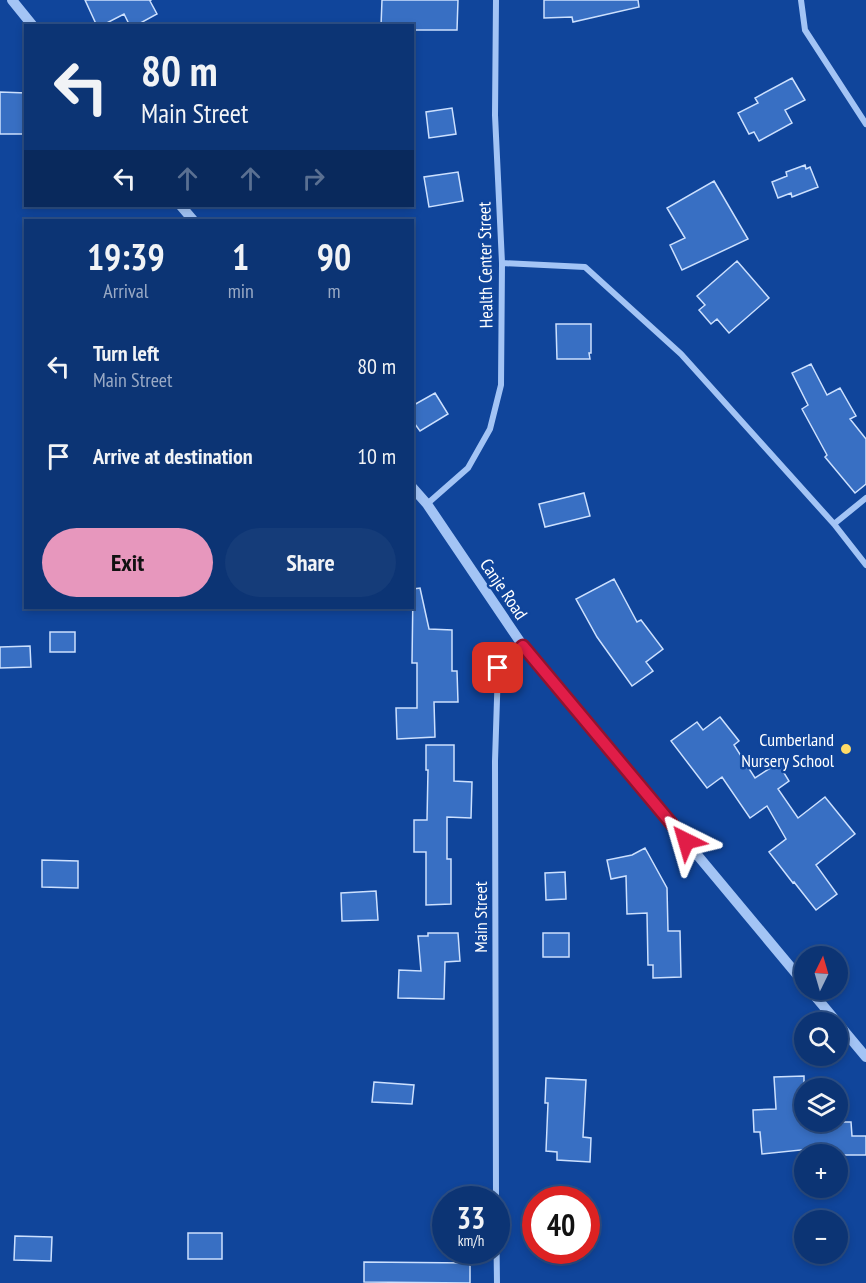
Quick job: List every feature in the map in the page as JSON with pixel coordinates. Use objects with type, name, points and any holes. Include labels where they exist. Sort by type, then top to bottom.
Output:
[{"type":"street","points":[[12,0],[31,24]]},
{"type":"street","name":"Health Center Street","points":[[427,504],[468,468],[490,429],[501,385],[502,263],[495,116],[496,0]]},
{"type":"street","points":[[801,0],[805,30],[866,124]]},
{"type":"street","points":[[182,207],[193,219]]},
{"type":"street","points":[[502,263],[585,267],[681,354],[834,524],[866,565]]},
{"type":"street","name":"Canje Road","points":[[414,489],[427,504],[523,646],[794,971]]},
{"type":"street","points":[[834,524],[866,498]]},
{"type":"street","name":"Main Street","points":[[496,1186],[495,761],[498,668],[523,646]]},
{"type":"street","points":[[818,1000],[866,1058]]},
{"type":"street","points":[[497,1264],[497,1283]]},
{"type":"building","points":[[85,0],[151,0],[157,14],[139,24],[129,24],[124,14],[105,24],[96,24]]},
{"type":"building","points":[[382,0],[458,0],[457,30],[414,30],[414,24],[381,24]]},
{"type":"building","points":[[544,0],[638,0],[639,7],[573,22],[572,17],[544,18]]},
{"type":"building","points":[[792,78],[805,100],[785,110],[792,123],[759,141],[754,132],[749,134],[738,113],[758,103],[755,98]]},
{"type":"building","points":[[0,92],[24,93],[24,134],[0,134]]},
{"type":"building","points":[[452,108],[456,134],[429,138],[426,112]]},
{"type":"building","points":[[805,165],[806,169],[810,167],[818,187],[792,197],[791,193],[778,198],[772,182],[787,176],[786,172]]},
{"type":"building","points":[[458,172],[463,201],[429,207],[424,177]]},
{"type":"building","points":[[714,181],[748,239],[682,270],[670,245],[685,238],[667,208]]},
{"type":"building","points":[[737,261],[769,298],[729,333],[717,319],[711,324],[699,310],[705,305],[697,296]]},
{"type":"building","points":[[556,324],[591,324],[590,359],[557,359]]},
{"type":"building","points":[[811,364],[827,395],[840,388],[856,416],[850,419],[866,439],[866,484],[855,493],[825,457],[827,455],[802,409],[808,405],[792,373]]},
{"type":"building","points":[[435,393],[448,414],[420,431],[414,423],[414,405]]},
{"type":"building","points":[[584,493],[590,516],[545,527],[539,504]]},
{"type":"building","points":[[614,579],[637,622],[641,620],[663,649],[646,662],[653,671],[632,686],[597,637],[576,599]]},
{"type":"building","points":[[420,588],[429,629],[452,630],[452,671],[457,671],[458,702],[434,702],[435,737],[397,739],[396,708],[417,708],[417,663],[412,663],[414,589]]},
{"type":"building","points":[[50,632],[75,632],[75,652],[50,652]]},
{"type":"building","points":[[30,646],[31,667],[0,668],[0,647]]},
{"type":"building","points":[[720,717],[739,741],[734,745],[755,778],[778,763],[789,781],[778,789],[798,818],[825,797],[855,834],[816,865],[837,894],[816,910],[769,852],[786,839],[767,806],[750,818],[722,777],[707,788],[671,741],[697,722],[703,730]]},
{"type":"building","points":[[426,745],[454,745],[454,781],[472,782],[471,818],[447,817],[447,859],[451,859],[451,904],[426,905],[426,852],[414,852],[414,820],[427,820]]},
{"type":"building","points":[[645,848],[667,888],[668,931],[680,931],[681,977],[653,978],[653,965],[648,965],[647,913],[627,914],[626,876],[611,879],[607,860],[632,855]]},
{"type":"building","points":[[42,860],[78,861],[78,888],[42,887]]},
{"type":"building","points":[[565,872],[566,899],[546,900],[545,873]]},
{"type":"building","points":[[376,891],[378,920],[342,921],[341,893]]},
{"type":"building","points":[[428,933],[458,933],[460,961],[445,962],[444,999],[398,998],[399,970],[421,971],[418,936],[428,936]]},
{"type":"building","points":[[543,933],[569,933],[569,957],[543,957]]},
{"type":"building","points":[[804,1076],[804,1078],[794,1078],[794,1132],[848,1132],[848,1122],[851,1122],[852,1136],[866,1136],[866,1155],[848,1155],[848,1144],[794,1144],[794,1151],[762,1154],[760,1132],[754,1132],[753,1110],[776,1109],[774,1077]]},
{"type":"building","points":[[546,1078],[586,1080],[583,1137],[591,1138],[590,1162],[557,1160],[557,1152],[546,1151],[548,1103],[545,1103]]},
{"type":"building","points":[[374,1082],[414,1085],[412,1104],[372,1102]]},
{"type":"building","points":[[188,1233],[222,1233],[222,1259],[188,1259]]},
{"type":"building","points":[[15,1236],[52,1237],[51,1261],[14,1260]]},
{"type":"building","points":[[364,1262],[470,1264],[470,1283],[364,1282]]},
{"type":"place","name":"Cumberland Nursery School","points":[[846,749]]},
{"type":"route","points":[[498,668],[523,646],[686,841]]}]
